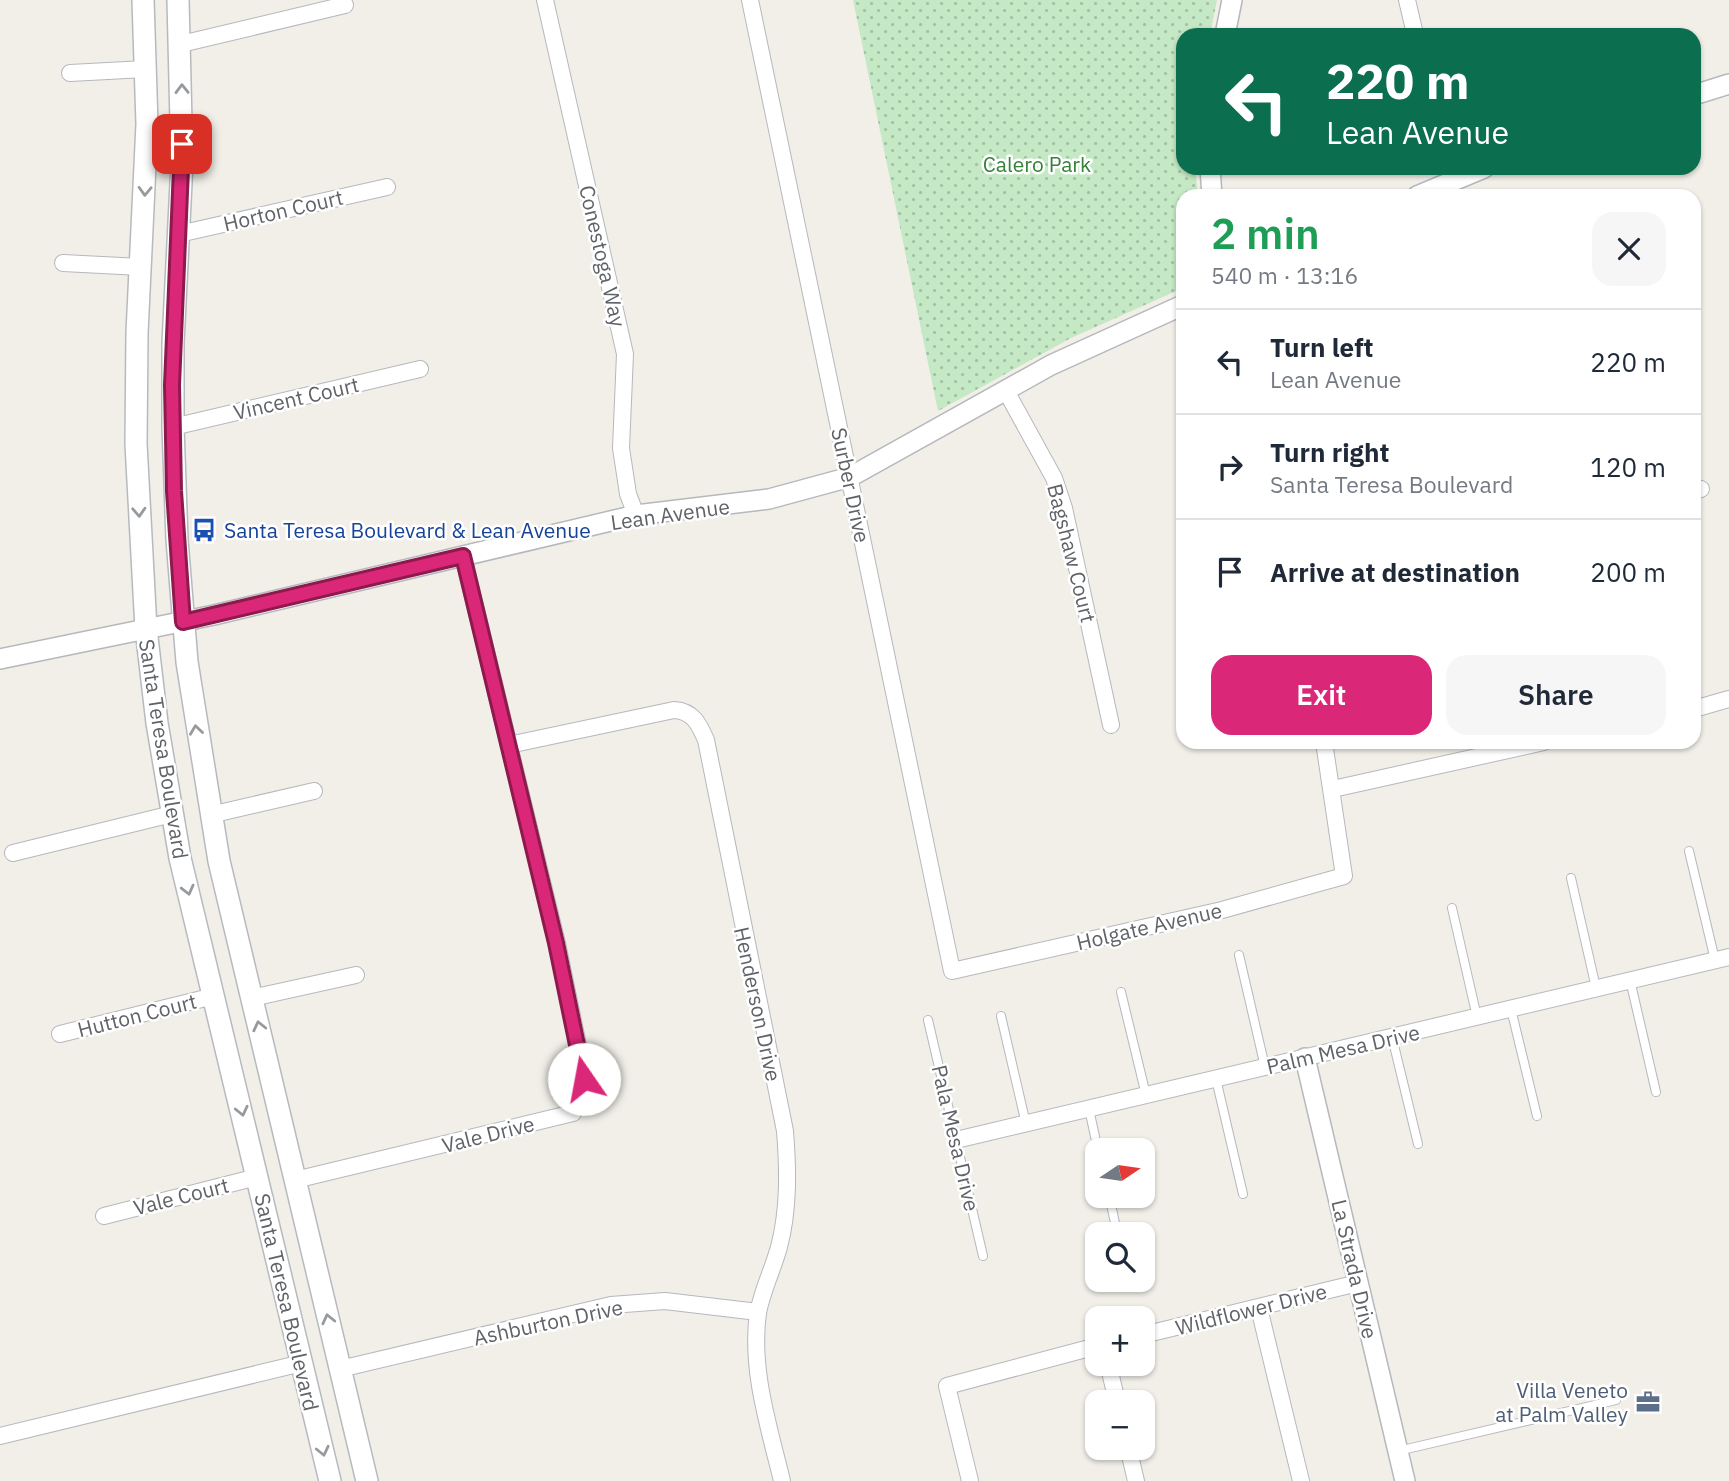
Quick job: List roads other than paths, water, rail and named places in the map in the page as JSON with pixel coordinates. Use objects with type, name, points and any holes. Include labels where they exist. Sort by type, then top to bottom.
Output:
[{"type":"main road","name":"Santa Teresa Boulevard","points":[[143,0],[147,124],[136,444],[146,629],[172,814],[330,1481]]},
{"type":"main road","name":"Santa Teresa Boulevard","points":[[178,0],[181,44],[179,234],[173,428],[183,622],[210,815],[367,1481]]},
{"type":"street","name":"Conestoga Way","points":[[545,0],[625,354],[621,448],[628,494],[636,515]]},
{"type":"street","name":"Surber Drive","points":[[750,0],[952,971]]},
{"type":"street","points":[[1226,28],[1232,0]]},
{"type":"street","points":[[1408,0],[1414,28]]},
{"type":"street","points":[[181,44],[345,5]]},
{"type":"street","points":[[70,73],[145,69]]},
{"type":"street","points":[[1434,189],[1467,175]]},
{"type":"street","name":"Horton Court","points":[[179,234],[387,187]]},
{"type":"street","points":[[63,263],[141,267]]},
{"type":"street","name":"Lean Avenue","points":[[0,659],[183,622],[636,515],[769,499],[850,477],[1092,344],[1176,308]]},
{"type":"street","name":"Vincent Court","points":[[173,428],[420,369]]},
{"type":"street","name":"Bagshaw Court","points":[[1006,391],[1054,478],[1065,508],[1111,724]]},
{"type":"street","name":"Vale Drive","points":[[295,1180],[573,1114],[584,1079],[556,943],[463,556]]},
{"type":"street","points":[[1701,707],[1729,699]]},
{"type":"street","name":"Henderson Drive","points":[[509,746],[656,711],[684,710],[700,727],[706,740],[785,1131],[788,1179],[780,1245],[758,1312],[757,1351],[762,1397],[782,1481]]},
{"type":"street","points":[[1325,749],[1333,789],[1513,749]]},
{"type":"street","name":"Holgate Avenue","points":[[952,971],[1222,910],[1344,876],[1333,789]]},
{"type":"street","points":[[210,815],[314,790]]},
{"type":"street","points":[[13,853],[172,814]]},
{"type":"street","name":"Palm Mesa Drive","points":[[956,1140],[1722,958]]},
{"type":"street","points":[[252,998],[356,975]]},
{"type":"street","name":"Hutton Court","points":[[60,1034],[214,996]]},
{"type":"street","name":"La Strada Drive","points":[[1305,1058],[1405,1481]]},
{"type":"street","name":"Vale Court","points":[[104,1216],[257,1177]]},
{"type":"street","name":"Wildflower Drive","points":[[1155,1332],[1358,1283]]},
{"type":"street","name":"Ashburton Drive","points":[[340,1368],[611,1306],[665,1301],[758,1312]]},
{"type":"street","points":[[1259,1307],[1301,1481]]},
{"type":"street","points":[[970,1481],[947,1386],[1085,1349]]},
{"type":"street","points":[[0,1436],[302,1363]]},
{"type":"street","points":[[1131,1460],[1136,1481]]},
{"type":"lane","points":[[1689,851],[1722,958]]},
{"type":"lane","points":[[1570,878],[1596,988]]},
{"type":"lane","points":[[1452,908],[1478,1017]]},
{"type":"lane","points":[[1239,955],[1265,1067]]},
{"type":"lane","points":[[1630,980],[1656,1092]]},
{"type":"lane","points":[[1121,992],[1146,1095]]},
{"type":"lane","points":[[1511,1009],[1537,1116]]},
{"type":"lane","points":[[1001,1016],[1027,1124]]},
{"type":"lane","name":"Pala Mesa Drive","points":[[928,1020],[983,1256]]},
{"type":"lane","points":[[1392,1037],[1418,1144]]},
{"type":"lane","points":[[1216,1079],[1242,1194]]},
{"type":"lane","points":[[1089,1109],[1095,1138]]},
{"type":"lane","points":[[1398,1451],[1616,1400]]},
{"type":"place","name":"Santa Teresa Boulevard & Lean Avenue","points":[[204,530]]},
{"type":"place","name":"Villa Veneto at Palm Valley","points":[[1648,1402]]},
{"type":"park label","name":"Calero Park","points":[[1037,164]]}]
